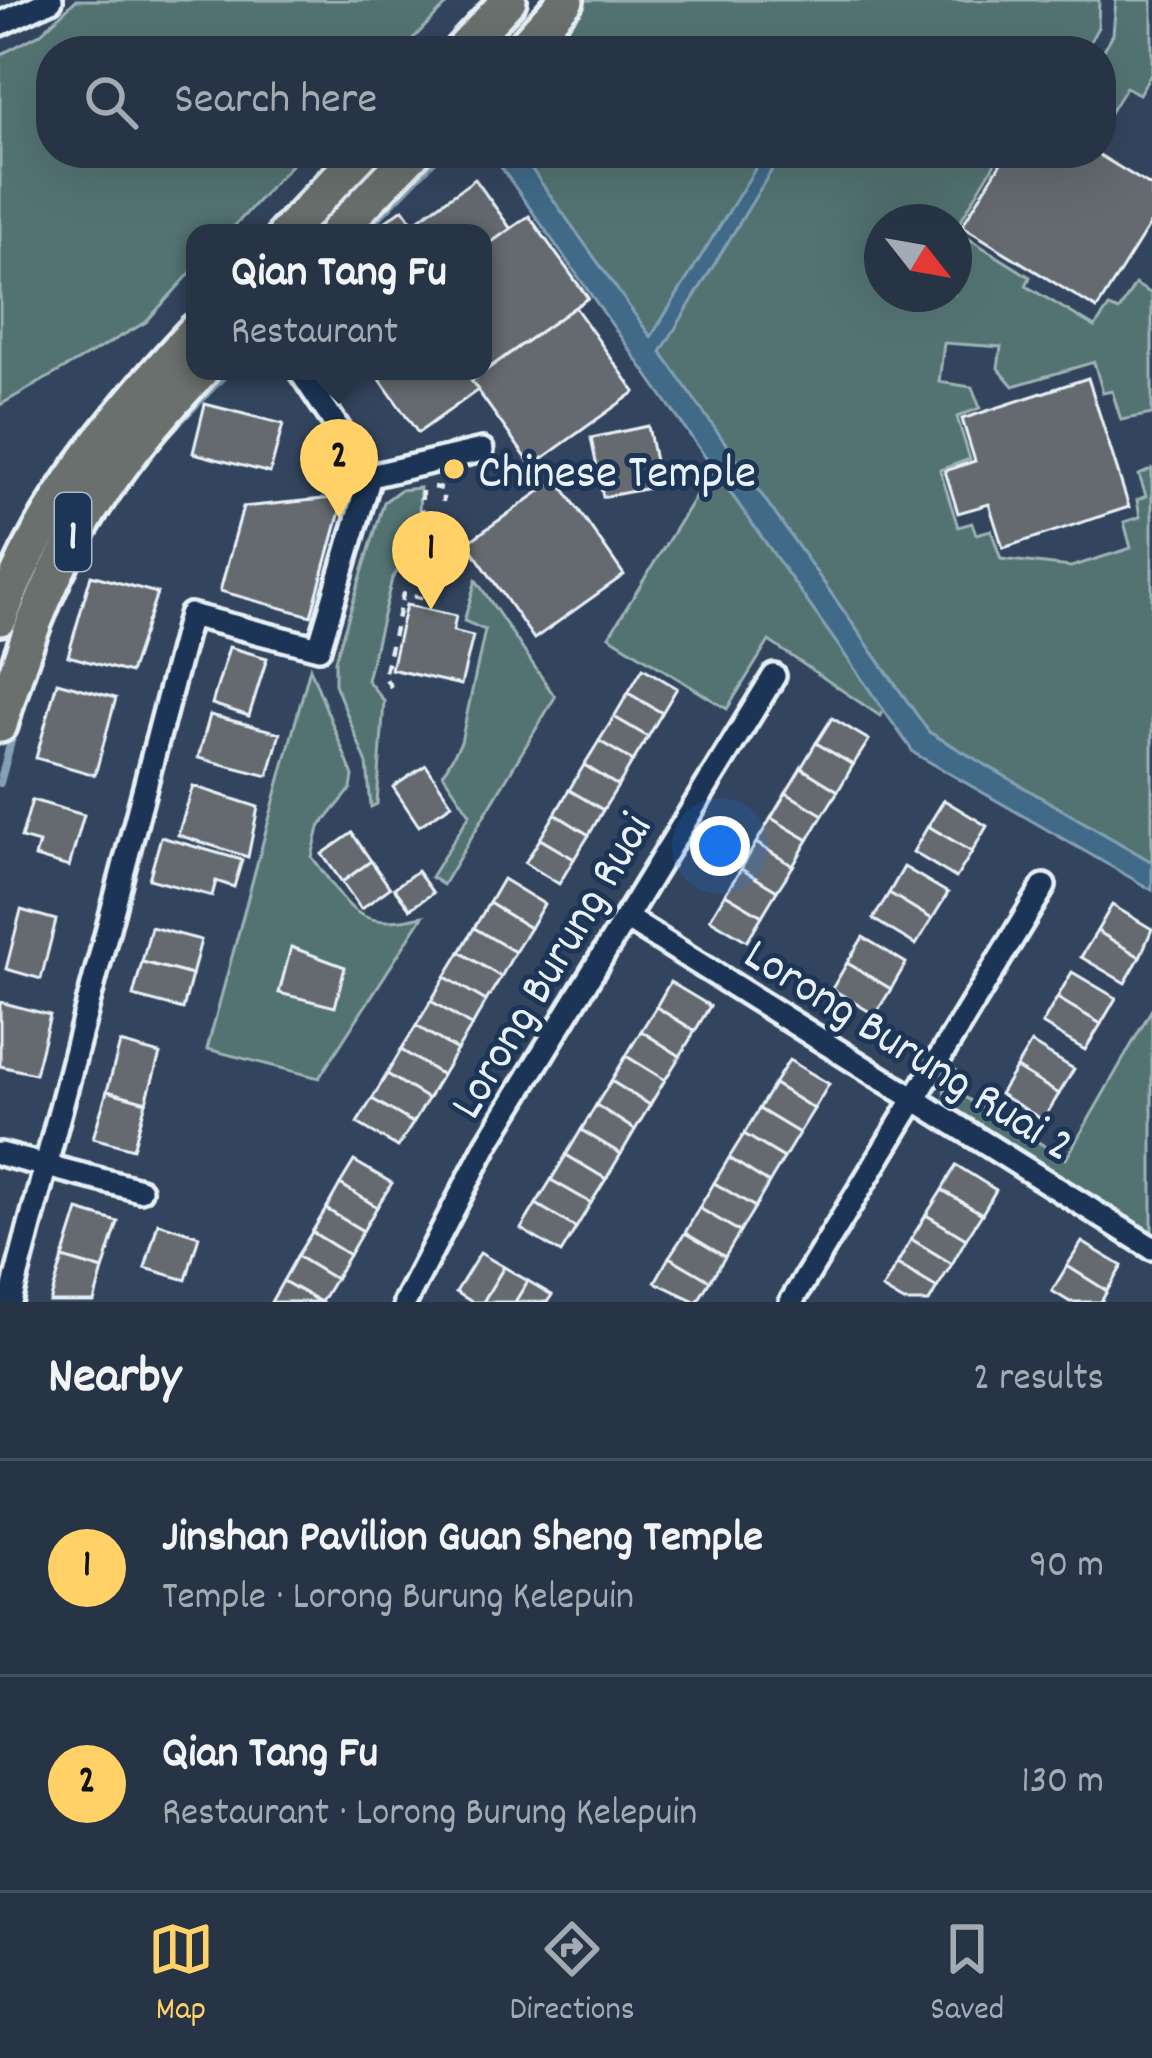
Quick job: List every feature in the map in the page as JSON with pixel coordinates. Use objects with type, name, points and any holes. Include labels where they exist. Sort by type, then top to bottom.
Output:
[{"type":"main road","points":[[475,36],[509,0]]},
{"type":"main road","points":[[534,36],[566,0]]},
{"type":"main road","points":[[295,224],[348,168]]},
{"type":"main road","points":[[345,224],[399,168]]},
{"type":"main road","name":"1","points":[[0,618],[42,520],[95,445],[186,341]]},
{"type":"main road","name":"1","points":[[0,725],[40,598],[79,520],[194,380]]},
{"type":"street","points":[[0,24],[51,0]]},
{"type":"street","points":[[305,380],[370,476]]},
{"type":"street","points":[[370,476],[482,450]]},
{"type":"street","points":[[10,1302],[190,615],[320,648],[370,476]]},
{"type":"street","name":"Lorong Burung Ruai","points":[[405,1302],[487,1144],[774,676]]},
{"type":"street","points":[[791,1302],[1044,886]]},
{"type":"street","name":"Lorong Burung Ruai 2","points":[[626,917],[1152,1248]]},
{"type":"street","points":[[0,1154],[140,1190]]},
{"type":"path","points":[[443,489],[443,502]]},
{"type":"path","points":[[421,491],[421,521],[445,522],[431,610]]},
{"type":"path","points":[[392,687],[384,676],[403,594],[434,601]]},
{"type":"green space","points":[[76,0],[451,0],[416,36],[36,36]]},
{"type":"green space","points":[[582,0],[1099,0],[1093,36],[553,36]]},
{"type":"green space","points":[[1116,0],[1152,0],[1152,72],[1139,94],[1126,87],[1116,103],[1116,36]]},
{"type":"green space","points":[[36,36],[36,168],[288,168],[236,224],[186,224],[186,278],[146,322],[0,405],[0,55]]},
{"type":"green space","points":[[531,168],[756,168],[651,338]]},
{"type":"green space","points":[[773,168],[992,168],[971,204],[864,204],[864,312],[972,312],[972,241],[1030,277],[1026,286],[1095,327],[1109,307],[1119,311],[1135,284],[1152,294],[1152,414],[1121,420],[1112,391],[1103,393],[1094,362],[1013,386],[998,368],[1001,347],[944,343],[939,382],[972,387],[980,408],[957,417],[970,459],[940,470],[958,527],[972,523],[976,534],[991,530],[1001,559],[1071,567],[1131,548],[1124,522],[1140,517],[1137,500],[1146,496],[1139,475],[1152,469],[1152,862],[929,732],[660,351]]},
{"type":"green space","points":[[713,468],[884,710],[880,716],[769,641],[727,709],[609,636]]},
{"type":"green space","points":[[420,488],[418,541],[392,579],[367,680],[384,701],[377,804],[371,807],[367,764],[335,684],[335,660],[384,502],[400,490]]},
{"type":"green space","points":[[476,580],[555,697],[443,885],[431,877],[470,814],[443,774],[461,742],[485,630],[464,621]]},
{"type":"green space","points":[[310,668],[353,776],[351,789],[319,828],[312,857],[356,912],[382,921],[423,916],[319,1078],[207,1049]]},
{"type":"green space","points":[[1152,1009],[1152,1233],[948,1106],[944,1091],[953,1068],[961,1074],[953,1090],[1066,1159]]},
{"type":"water","points":[[502,168],[531,168],[651,337],[756,168],[773,168],[661,352],[929,732],[1152,862],[1152,890],[914,753]]},
{"type":"building","points":[[1116,165],[1152,187],[1152,221],[1097,309],[972,232],[972,210],[998,168]]},
{"type":"building","points":[[475,179],[511,229],[492,242],[492,224],[413,223]]},
{"type":"building","points":[[403,209],[414,224],[382,224]]},
{"type":"building","points":[[529,216],[588,298],[492,366],[492,242]]},
{"type":"building","points":[[575,307],[635,392],[532,466],[471,381],[492,380],[492,366]]},
{"type":"building","points":[[1088,378],[1129,507],[1003,548],[989,504],[958,513],[945,471],[975,461],[962,419]]},
{"type":"building","points":[[380,380],[471,380],[478,390],[418,433]]},
{"type":"building","points":[[205,404],[283,424],[270,473],[193,453]]},
{"type":"building","points":[[648,426],[660,486],[603,497],[591,438]]},
{"type":"building","points":[[557,479],[624,575],[534,639],[467,543]]},
{"type":"building","points":[[344,497],[311,616],[220,591],[243,507]]},
{"type":"building","points":[[91,575],[157,593],[130,673],[68,656]]},
{"type":"building","points":[[406,605],[456,616],[453,631],[473,636],[461,685],[391,669]]},
{"type":"building","points":[[229,647],[267,658],[249,716],[212,704]]},
{"type":"building","points":[[643,668],[677,688],[662,713],[628,693]]},
{"type":"building","points":[[57,682],[116,698],[95,775],[36,758]]},
{"type":"building","points":[[628,693],[662,713],[648,737],[614,717]]},
{"type":"building","points":[[210,715],[280,733],[268,776],[198,758]]},
{"type":"building","points":[[614,717],[648,737],[633,761],[599,741]]},
{"type":"building","points":[[832,718],[869,740],[853,765],[816,743]]},
{"type":"building","points":[[599,741],[633,761],[618,786],[584,765]]},
{"type":"building","points":[[816,743],[853,765],[838,791],[801,768]]},
{"type":"building","points":[[426,765],[452,804],[419,826],[393,787]]},
{"type":"building","points":[[584,765],[618,786],[603,810],[569,790]]},
{"type":"building","points":[[801,768],[838,791],[823,815],[786,793]]},
{"type":"building","points":[[193,786],[258,807],[248,857],[178,835]]},
{"type":"building","points":[[569,790],[603,810],[589,835],[555,814]]},
{"type":"building","points":[[786,793],[823,815],[808,840],[771,818]]},
{"type":"building","points":[[32,800],[84,815],[69,867],[35,857],[39,843],[21,838]]},
{"type":"building","points":[[944,800],[987,826],[972,852],[928,826]]},
{"type":"building","points":[[555,814],[589,835],[574,859],[540,839]]},
{"type":"building","points":[[771,818],[808,840],[793,866],[756,843]]},
{"type":"building","points":[[928,826],[972,852],[956,878],[913,852]]},
{"type":"building","points":[[352,833],[371,861],[342,882],[322,854]]},
{"type":"building","points":[[161,837],[242,860],[234,887],[216,881],[212,896],[149,879]]},
{"type":"building","points":[[540,839],[574,859],[559,884],[525,863]]},
{"type":"building","points":[[756,843],[793,866],[777,891],[741,869]]},
{"type":"building","points":[[371,861],[390,888],[361,909],[342,882]]},
{"type":"building","points":[[904,867],[948,893],[932,919],[889,893]]},
{"type":"building","points":[[741,869],[777,891],[762,916],[725,894]]},
{"type":"building","points":[[417,871],[433,893],[410,909],[394,888]]},
{"type":"building","points":[[503,879],[544,904],[530,928],[489,903]]},
{"type":"building","points":[[889,893],[932,919],[916,945],[873,919]]},
{"type":"building","points":[[725,894],[762,916],[747,941],[710,919]]},
{"type":"building","points":[[489,903],[530,928],[515,952],[474,928]]},
{"type":"building","points":[[1112,905],[1152,929],[1140,957],[1097,931]]},
{"type":"building","points":[[21,910],[56,920],[41,979],[6,969]]},
{"type":"building","points":[[151,927],[201,940],[192,975],[142,962]]},
{"type":"building","points":[[474,928],[515,952],[501,977],[460,952]]},
{"type":"building","points":[[1097,931],[1140,957],[1125,983],[1081,957]]},
{"type":"building","points":[[863,937],[906,963],[891,989],[847,963]]},
{"type":"building","points":[[291,947],[345,967],[335,1007],[279,993]]},
{"type":"building","points":[[460,952],[501,977],[486,1001],[445,977]]},
{"type":"building","points":[[142,962],[192,975],[183,1009],[133,996]]},
{"type":"building","points":[[847,963],[891,989],[875,1015],[832,989]]},
{"type":"building","points":[[1072,972],[1116,998],[1101,1024],[1057,998]]},
{"type":"building","points":[[445,977],[486,1001],[472,1026],[431,1001]]},
{"type":"building","points":[[670,982],[710,1006],[695,1031],[656,1007]]},
{"type":"building","points":[[1057,998],[1101,1024],[1085,1050],[1042,1024]]},
{"type":"building","points":[[431,1001],[472,1026],[457,1050],[416,1026]]},
{"type":"building","points":[[0,1002],[50,1015],[35,1074],[0,1066]]},
{"type":"building","points":[[656,1007],[695,1031],[680,1056],[641,1031]]},
{"type":"building","points":[[416,1026],[457,1050],[442,1075],[401,1050]]},
{"type":"building","points":[[641,1031],[680,1056],[665,1080],[626,1056]]},
{"type":"building","points":[[120,1043],[160,1054],[146,1102],[107,1091]]},
{"type":"building","points":[[1031,1043],[1074,1069],[1059,1094],[1016,1068]]},
{"type":"building","points":[[401,1050],[442,1075],[428,1099],[387,1074]]},
{"type":"building","points":[[626,1056],[665,1080],[650,1105],[611,1081]]},
{"type":"building","points":[[789,1060],[829,1084],[814,1109],[774,1084]]},
{"type":"building","points":[[1016,1068],[1059,1094],[1043,1120],[1000,1094]]},
{"type":"building","points":[[387,1074],[428,1099],[413,1123],[372,1099]]},
{"type":"building","points":[[611,1081],[650,1105],[635,1130],[596,1105]]},
{"type":"building","points":[[774,1084],[814,1109],[799,1133],[759,1109]]},
{"type":"building","points":[[107,1091],[146,1102],[133,1149],[93,1138]]},
{"type":"building","points":[[372,1099],[413,1123],[398,1147],[357,1123]]},
{"type":"building","points":[[596,1105],[635,1130],[621,1154],[581,1130]]},
{"type":"building","points":[[759,1109],[799,1133],[784,1158],[744,1134]]},
{"type":"building","points":[[581,1130],[621,1154],[606,1179],[566,1155]]},
{"type":"building","points":[[744,1134],[784,1158],[769,1183],[729,1158]]},
{"type":"building","points":[[566,1155],[606,1179],[591,1203],[551,1180]]},
{"type":"building","points":[[729,1158],[769,1183],[755,1207],[714,1183]]},
{"type":"building","points":[[354,1161],[392,1183],[377,1207],[340,1184]]},
{"type":"building","points":[[956,1165],[996,1190],[982,1214],[942,1190]]},
{"type":"building","points":[[551,1180],[591,1203],[576,1228],[536,1204]]},
{"type":"building","points":[[714,1183],[755,1207],[740,1232],[699,1208]]},
{"type":"building","points":[[340,1184],[377,1207],[363,1231],[326,1209]]},
{"type":"building","points":[[942,1190],[982,1214],[966,1239],[926,1215]]},
{"type":"building","points":[[536,1204],[576,1228],[561,1253],[521,1229]]},
{"type":"building","points":[[699,1208],[740,1232],[725,1257],[685,1233]]},
{"type":"building","points":[[326,1209],[363,1231],[349,1255],[312,1232]]},
{"type":"building","points":[[78,1210],[118,1222],[103,1270],[63,1258]]},
{"type":"building","points":[[926,1215],[966,1239],[952,1264],[911,1239]]},
{"type":"building","points":[[158,1223],[199,1236],[186,1280],[145,1268]]},
{"type":"building","points":[[312,1232],[349,1255],[335,1279],[297,1256]]},
{"type":"building","points":[[685,1233],[725,1257],[710,1281],[669,1257]]},
{"type":"building","points":[[911,1239],[952,1264],[937,1288],[897,1264]]},
{"type":"building","points":[[1082,1242],[1122,1266],[1107,1291],[1067,1266]]},
{"type":"building","points":[[480,1253],[504,1267],[483,1302],[472,1302],[456,1292]]},
{"type":"building","points":[[297,1256],[335,1279],[321,1302],[283,1281]]},
{"type":"building","points":[[669,1257],[710,1281],[697,1302],[655,1282]]},
{"type":"building","points":[[63,1258],[103,1270],[94,1302],[50,1302]]},
{"type":"building","points":[[897,1264],[937,1288],[929,1302],[904,1302],[882,1289]]},
{"type":"building","points":[[1067,1266],[1107,1291],[1101,1302],[1070,1302],[1052,1291]]},
{"type":"building","points":[[504,1267],[528,1281],[515,1302],[483,1302]]},
{"type":"building","points":[[283,1281],[320,1302],[271,1302]]},
{"type":"building","points":[[528,1281],[552,1295],[547,1302],[515,1302]]},
{"type":"waterway","points":[[372,224],[426,168]]},
{"type":"waterway","points":[[155,447],[219,380]]},
{"type":"waterway","points":[[0,783],[15,726]]},
{"type":"place","name":"Chinese Temple","points":[[454,469]]},
{"type":"place","name":"Qian Tang Fu","points":[[339,518]]},
{"type":"place","name":"Jinshan Pavilion Guan Sheng Temple","points":[[431,610]]}]
